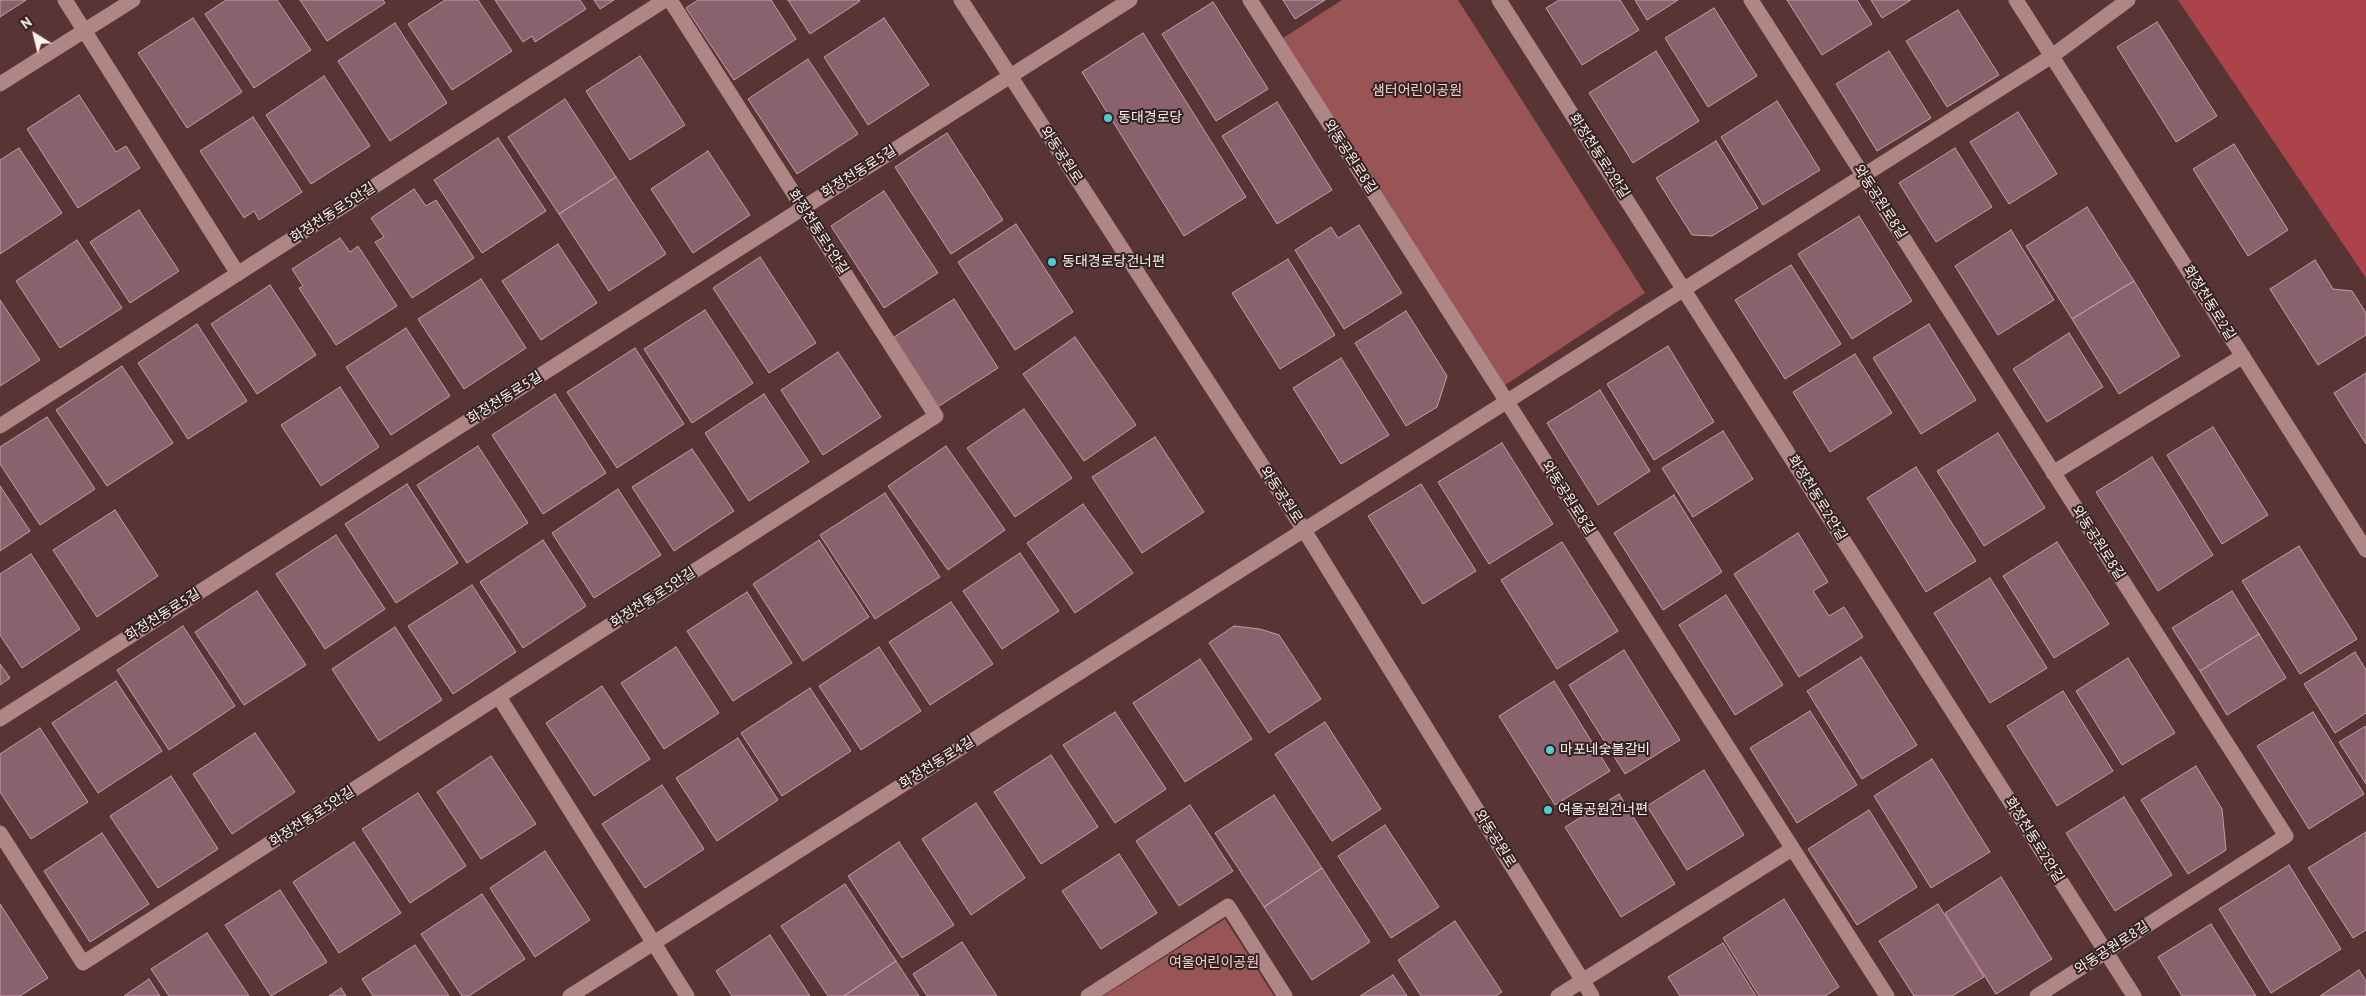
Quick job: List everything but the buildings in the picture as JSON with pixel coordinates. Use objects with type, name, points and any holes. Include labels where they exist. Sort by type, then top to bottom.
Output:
[{"type":"street","points":[[65,0],[238,274]]},
{"type":"street","points":[[0,84],[133,0]]},
{"type":"street","name":"화정천동로5안길","points":[[0,426],[665,0]]},
{"type":"street","name":"화정천동로5안길","points":[[0,833],[83,963],[936,416],[670,0]]},
{"type":"street","name":"와동공원로","points":[[961,0],[1304,530],[1592,996]]},
{"type":"street","points":[[1010,77],[1130,0]]},
{"type":"street","name":"와동공원로8길","points":[[1250,0],[1887,996]]},
{"type":"street","name":"화정천동로2안길","points":[[1499,0],[2134,996]]},
{"type":"street","name":"와동공원로8길","points":[[1751,0],[2286,836],[2037,996]]},
{"type":"street","name":"화정천동로2길","points":[[2016,0],[2366,550]]},
{"type":"street","points":[[2052,56],[2128,0]]},
{"type":"street","name":"화정천동로4길","points":[[570,996],[2052,56]]},
{"type":"street","name":"화정천동로5길","points":[[0,719],[1010,77]]},
{"type":"street","points":[[2054,474],[2243,356]]},
{"type":"street","points":[[499,697],[687,996]]},
{"type":"street","points":[[1558,996],[1792,848]]},
{"type":"street","points":[[1088,996],[1228,906],[1285,996]]},
{"type":"green space","name":"샘터어린이공원","points":[[1342,0],[1458,0],[1645,293],[1505,385],[1283,38]]},
{"type":"green space","name":"여울어린이공원","points":[[1225,919],[1274,996],[1103,996]]},
{"type":"shaded area","points":[[2178,0],[2366,0],[2366,278]]},
{"type":"place","name":"동대경로당","points":[[1108,118]]},
{"type":"place","name":"동대경로당건너편","points":[[1052,262]]},
{"type":"place","name":"마포네숯불갈비","points":[[1550,750]]},
{"type":"place","name":"여울공원건너편","points":[[1548,810]]}]
